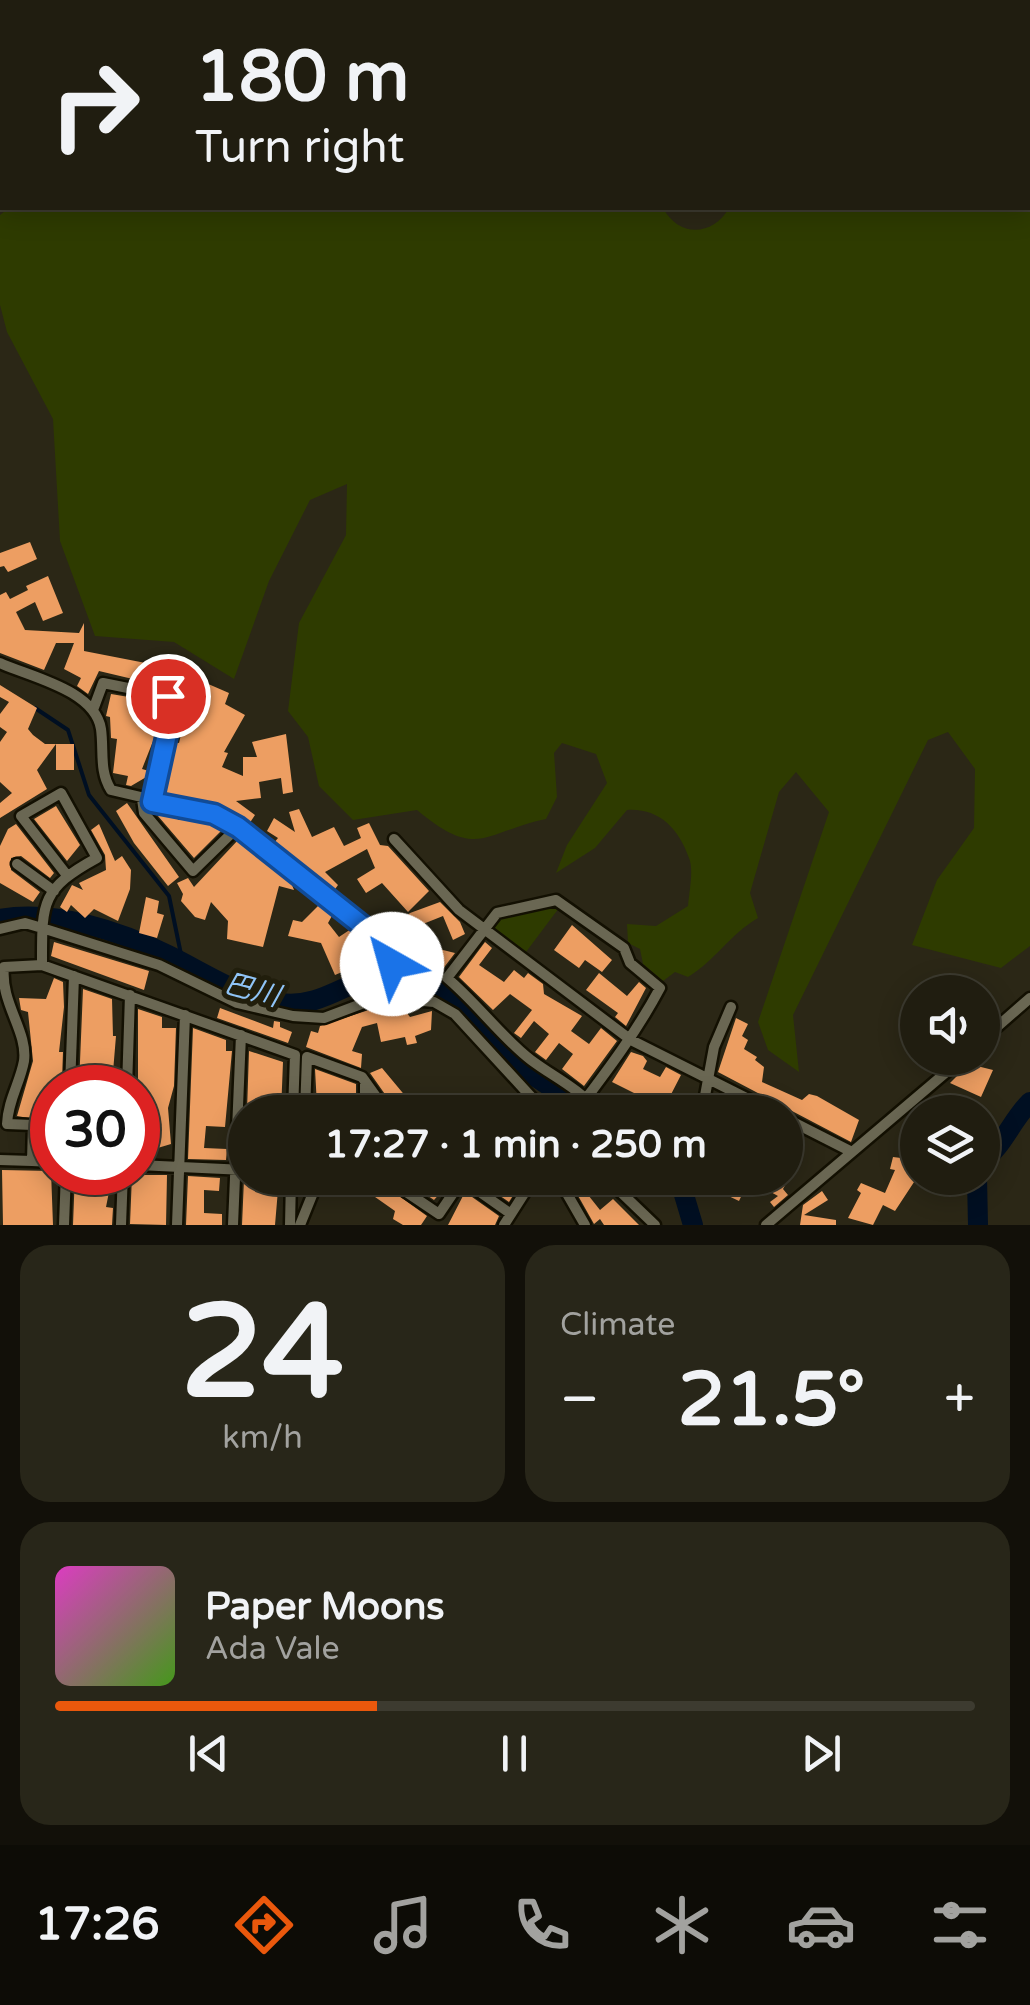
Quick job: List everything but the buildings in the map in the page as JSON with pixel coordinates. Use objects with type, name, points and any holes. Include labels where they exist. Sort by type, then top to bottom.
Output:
[{"type":"street","points":[[0,663],[62,689],[93,710],[101,730],[105,781],[111,790],[214,814],[238,827],[378,938],[392,964],[398,997]]},
{"type":"street","points":[[93,710],[103,683],[168,696],[174,702],[144,813],[193,871],[238,827]]},
{"type":"street","points":[[42,965],[43,906],[66,874],[97,858],[62,793],[21,816],[66,874]]},
{"type":"street","points":[[394,839],[459,910],[632,1040],[740,1095]]},
{"type":"street","points":[[17,864],[54,891]]},
{"type":"street","points":[[583,1095],[530,1059],[448,978],[497,914],[556,900],[624,948],[630,963],[660,988],[632,1040],[589,1095]]},
{"type":"street","points":[[0,929],[26,923],[42,925],[159,965],[237,1003],[293,1016],[324,1018],[360,1002],[398,997],[434,1002],[456,1014],[529,1095]]},
{"type":"street","points":[[30,1125],[8,1124],[8,1101],[24,1058],[14,1012],[2,988],[4,966],[42,965],[295,1055],[294,1095]]},
{"type":"street","points":[[71,1065],[74,976]]},
{"type":"street","points":[[127,1065],[130,995]]},
{"type":"street","points":[[1000,1024],[1030,998]]},
{"type":"street","points":[[706,1095],[714,1047],[731,1007]]},
{"type":"street","points":[[177,1225],[185,1014]]},
{"type":"street","points":[[241,1034],[241,1095]]},
{"type":"street","points":[[306,1095],[307,1056],[365,1081],[375,1095]]},
{"type":"street","points":[[766,1225],[942,1075]]},
{"type":"street","points":[[365,1081],[365,1095]]},
{"type":"street","points":[[803,1127],[852,1152]]},
{"type":"street","points":[[0,1160],[30,1161]]},
{"type":"street","points":[[160,1166],[228,1169]]},
{"type":"street","points":[[64,1225],[65,1195]]},
{"type":"street","points":[[122,1225],[123,1195]]},
{"type":"street","points":[[234,1225],[237,1195]]},
{"type":"street","points":[[290,1225],[291,1195]]},
{"type":"street","points":[[300,1225],[313,1195]]},
{"type":"street","points":[[410,1195],[439,1214],[450,1195]]},
{"type":"street","points":[[483,1195],[511,1214]]},
{"type":"street","points":[[504,1225],[523,1195]]},
{"type":"street","points":[[568,1195],[585,1225]]},
{"type":"street","points":[[624,1195],[656,1225]]},
{"type":"green space","points":[[6,210],[664,210],[678,225],[696,230],[727,210],[1030,210],[1030,946],[1001,968],[912,945],[937,880],[974,828],[975,769],[948,732],[928,740],[793,1015],[799,1072],[768,1050],[758,1022],[829,812],[796,772],[779,792],[750,893],[758,918],[688,977],[675,972],[663,981],[643,964],[640,949],[628,943],[627,924],[656,926],[688,906],[690,863],[673,829],[649,812],[627,810],[595,848],[556,873],[567,845],[607,783],[596,754],[562,743],[554,753],[557,797],[546,819],[494,835],[468,839],[454,835],[417,810],[353,820],[319,786],[308,737],[288,711],[299,623],[346,535],[347,484],[310,500],[269,581],[234,679],[174,642],[95,636],[60,541],[53,419],[7,332],[0,305],[0,215]]},
{"type":"green space","points":[[554,904],[559,908],[526,952],[492,927],[499,918]]},
{"type":"waterway","points":[[35,708],[68,730],[89,795],[169,896],[183,964]]},
{"type":"waterway","name":"巴川","points":[[0,919],[42,917],[108,930],[236,990],[280,1003],[319,999],[370,977],[410,975],[457,998],[524,1068],[562,1095]]},
{"type":"waterway","points":[[1000,1143],[1030,1102]]},
{"type":"waterway","name":"巴川","points":[[684,1195],[693,1225]]},
{"type":"waterway","points":[[977,1195],[978,1225]]},
{"type":"route","points":[[168,696],[174,702],[152,802],[214,814],[238,827],[378,938],[392,964]]}]
